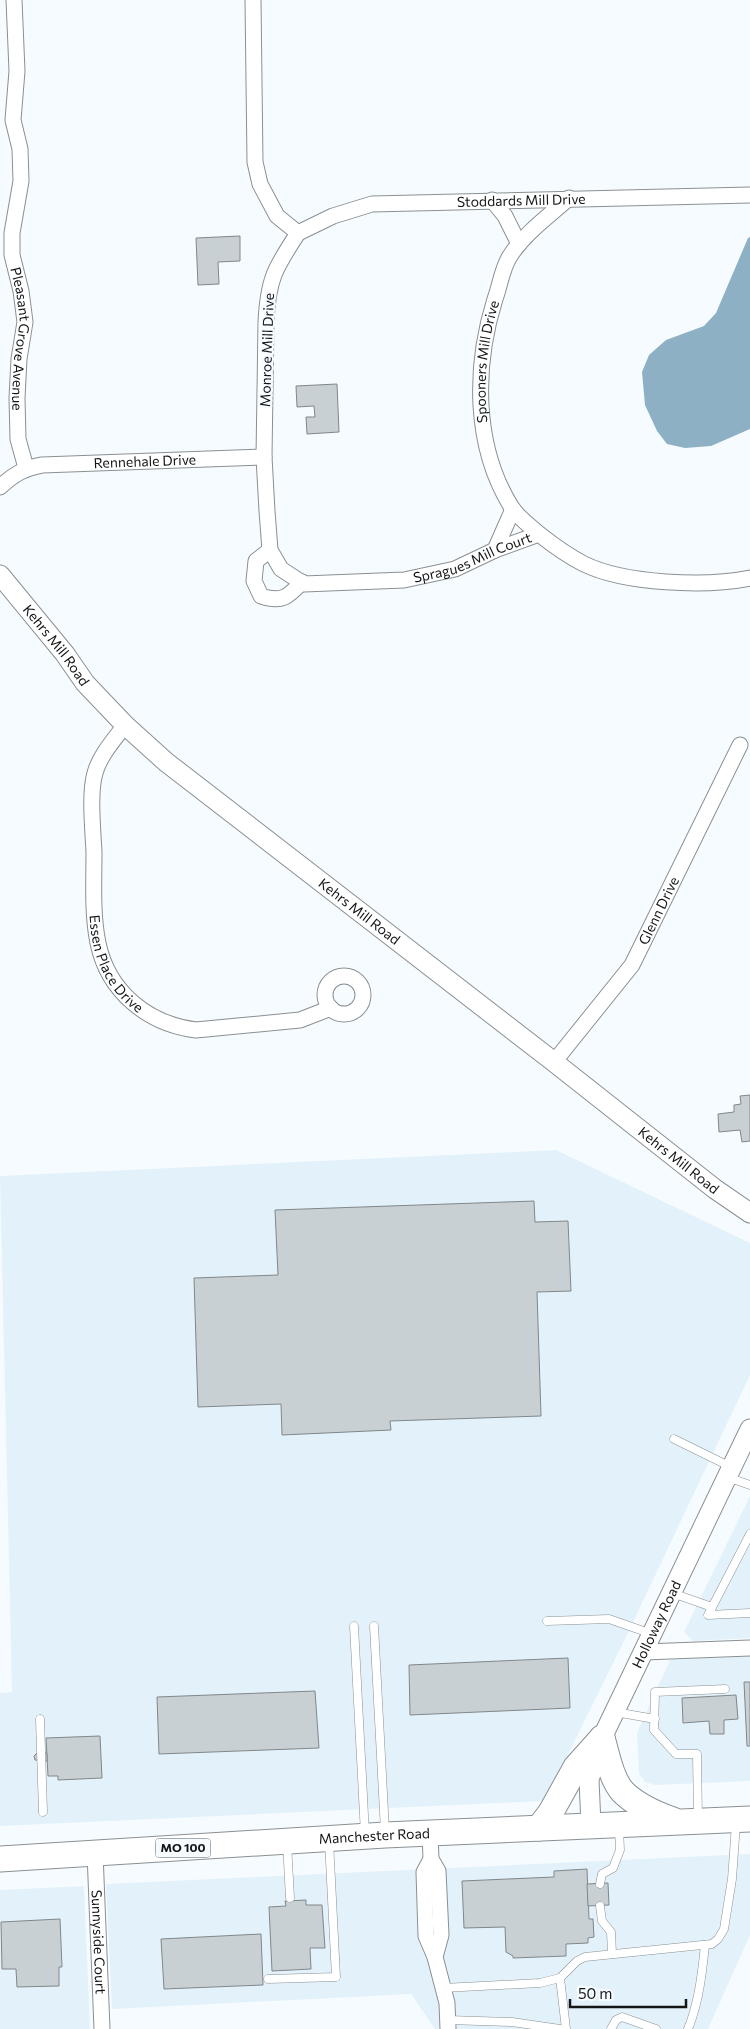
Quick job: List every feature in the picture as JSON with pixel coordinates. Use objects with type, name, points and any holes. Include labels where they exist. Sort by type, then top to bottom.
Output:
[{"type":"highway","points":[[539,1828],[551,1812],[576,1767],[602,1738],[622,1791],[651,1811],[687,1821]]},
{"type":"highway","name":"Manchester Road","points":[[0,1859],[430,1833],[743,1819]]},
{"type":"street","name":"Pleasant Grove Avenue","points":[[14,0],[17,71],[13,120],[20,149],[21,181],[12,233],[12,255],[21,291],[25,322],[19,358],[17,398],[18,439],[26,468]]},
{"type":"street","points":[[262,0],[253,0],[255,162],[260,184],[277,216],[298,233]]},
{"type":"street","name":"Stoddards Mill Drive","points":[[298,233],[332,216],[372,204],[750,195]]},
{"type":"street","name":"Spooners Mill Drive","points":[[539,534],[513,509],[494,471],[485,439],[480,393],[483,350],[486,329],[509,258],[519,244],[569,198]]},
{"type":"street","points":[[492,200],[505,216],[519,244]]},
{"type":"street","name":"Monroe Mill Drive","points":[[281,569],[270,550],[264,457],[267,300],[276,268],[298,233]]},
{"type":"street","name":"Rennehale Drive","points":[[26,468],[42,465],[264,457]]},
{"type":"street","points":[[0,487],[26,468]]},
{"type":"street","points":[[495,550],[513,509]]},
{"type":"street","name":"Spragues Mill Court","points":[[281,569],[304,584],[365,583],[426,577],[454,569],[495,550],[539,534],[583,564],[603,572],[680,583],[733,581],[750,578]]},
{"type":"street","points":[[270,550],[256,561],[254,581],[261,596],[274,600],[289,596],[302,582]]},
{"type":"street","name":"Kehrs Mill Road","points":[[0,575],[65,654],[85,683],[125,725],[166,762],[715,1189],[750,1213]]},
{"type":"street","name":"Essen Place Drive","points":[[125,725],[100,759],[94,775],[93,806],[96,928],[103,961],[118,989],[130,1001],[154,1018],[179,1028],[196,1030],[300,1020],[331,1008]]},
{"type":"street","name":"Glenn Drive","points":[[554,1062],[632,965],[740,745]]},
{"type":"street","name":"Holloway Road","points":[[591,1825],[589,1780],[602,1738],[750,1429]]},
{"type":"street","points":[[644,1652],[750,1648]]},
{"type":"street","points":[[430,1833],[431,1859],[424,1872],[426,1936],[435,1957],[447,2003],[448,2024]]},
{"type":"street","name":"Sunnyside Court","points":[[95,1853],[102,2029]]},
{"type":"lane","points":[[674,1439],[750,1485]]},
{"type":"lane","points":[[750,1534],[708,1614],[750,1613]]},
{"type":"lane","points":[[672,1593],[712,1607]]},
{"type":"lane","points":[[547,1621],[609,1619],[652,1634]]},
{"type":"lane","points":[[354,1626],[375,1836]]},
{"type":"lane","points":[[374,1626],[375,1836]]},
{"type":"lane","points":[[687,1821],[697,1754],[676,1754],[654,1730],[655,1692],[725,1689]]},
{"type":"lane","points":[[613,1712],[654,1719]]},
{"type":"lane","points":[[40,1718],[44,1812]]},
{"type":"lane","points":[[443,1988],[540,1983],[560,1978],[584,1957],[712,1944],[718,1939],[724,1929],[743,1819]]},
{"type":"lane","points":[[600,1884],[602,1874],[613,1868],[620,1850],[619,1824]]},
{"type":"lane","points":[[268,1979],[336,1977],[329,1839]]},
{"type":"lane","points":[[287,1841],[290,1898]]},
{"type":"lane","points":[[600,1906],[602,1921],[611,1932],[612,1954]]},
{"type":"lane","points":[[688,2029],[702,1982],[705,1945]]},
{"type":"lane","points":[[560,1978],[566,2029]]},
{"type":"lane","points":[[611,2029],[616,2020],[622,2017],[656,2029]]},
{"type":"lane","points":[[448,2024],[512,2022],[560,2029]]},
{"type":"shaded area","points":[[556,1150],[750,1243],[750,1375],[626,1637],[545,1801],[0,1826],[0,1693],[12,1692],[0,1176]]},
{"type":"shaded area","points":[[750,1496],[750,1638],[693,1641],[684,1632]]},
{"type":"shaded area","points":[[750,1656],[750,1781],[655,1785],[645,1782],[639,1774],[637,1733],[670,1660]]},
{"type":"shaded area","points":[[750,1854],[750,1935],[708,2029],[435,2029],[411,1994],[112,2009],[106,1884]]},
{"type":"shaded area","points":[[84,1886],[90,2029],[0,2029],[0,1890]]},
{"type":"water","points":[[750,237],[750,429],[711,446],[685,448],[667,444],[657,431],[645,405],[642,372],[649,355],[666,340],[704,326],[716,313]]},
{"type":"building","points":[[240,236],[240,261],[218,262],[219,284],[198,285],[196,238]]},
{"type":"building","points":[[337,384],[339,432],[307,434],[306,417],[315,417],[314,406],[297,407],[296,386]]},
{"type":"building","points":[[750,1095],[750,1141],[742,1142],[740,1130],[719,1132],[718,1114],[734,1112],[734,1105],[741,1104],[740,1096]]},
{"type":"building","points":[[534,1201],[535,1222],[568,1221],[571,1291],[537,1292],[541,1416],[390,1421],[391,1430],[282,1435],[281,1404],[198,1407],[194,1278],[278,1275],[275,1210]]},
{"type":"building","points":[[568,1658],[570,1708],[410,1715],[409,1665]]},
{"type":"building","points":[[744,1682],[750,1682],[750,1746],[747,1746]]},
{"type":"building","points":[[315,1691],[319,1748],[159,1754],[157,1697]]},
{"type":"building","points":[[736,1695],[738,1719],[724,1720],[724,1734],[710,1734],[709,1721],[683,1723],[682,1698]]},
{"type":"building","points":[[100,1736],[102,1778],[58,1780],[58,1776],[48,1776],[46,1738]]},
{"type":"building","points":[[37,1753],[47,1753],[47,1761],[35,1760],[34,1756]]},
{"type":"building","points":[[587,1869],[589,1919],[593,1919],[594,1937],[588,1938],[588,1943],[566,1944],[566,1956],[513,1958],[513,1956],[506,1952],[505,1927],[464,1928],[462,1881],[554,1877],[554,1871]]},
{"type":"building","points":[[608,1883],[609,1905],[588,1906],[587,1884]]},
{"type":"building","points":[[306,1900],[306,1905],[322,1905],[325,1948],[310,1948],[311,1969],[272,1971],[269,1907],[286,1906],[285,1901]]},
{"type":"building","points":[[60,1919],[62,1967],[59,1967],[59,1986],[17,1987],[16,1969],[2,1969],[1,1922]]},
{"type":"building","points":[[261,1934],[263,1985],[164,1989],[161,1939]]}]
